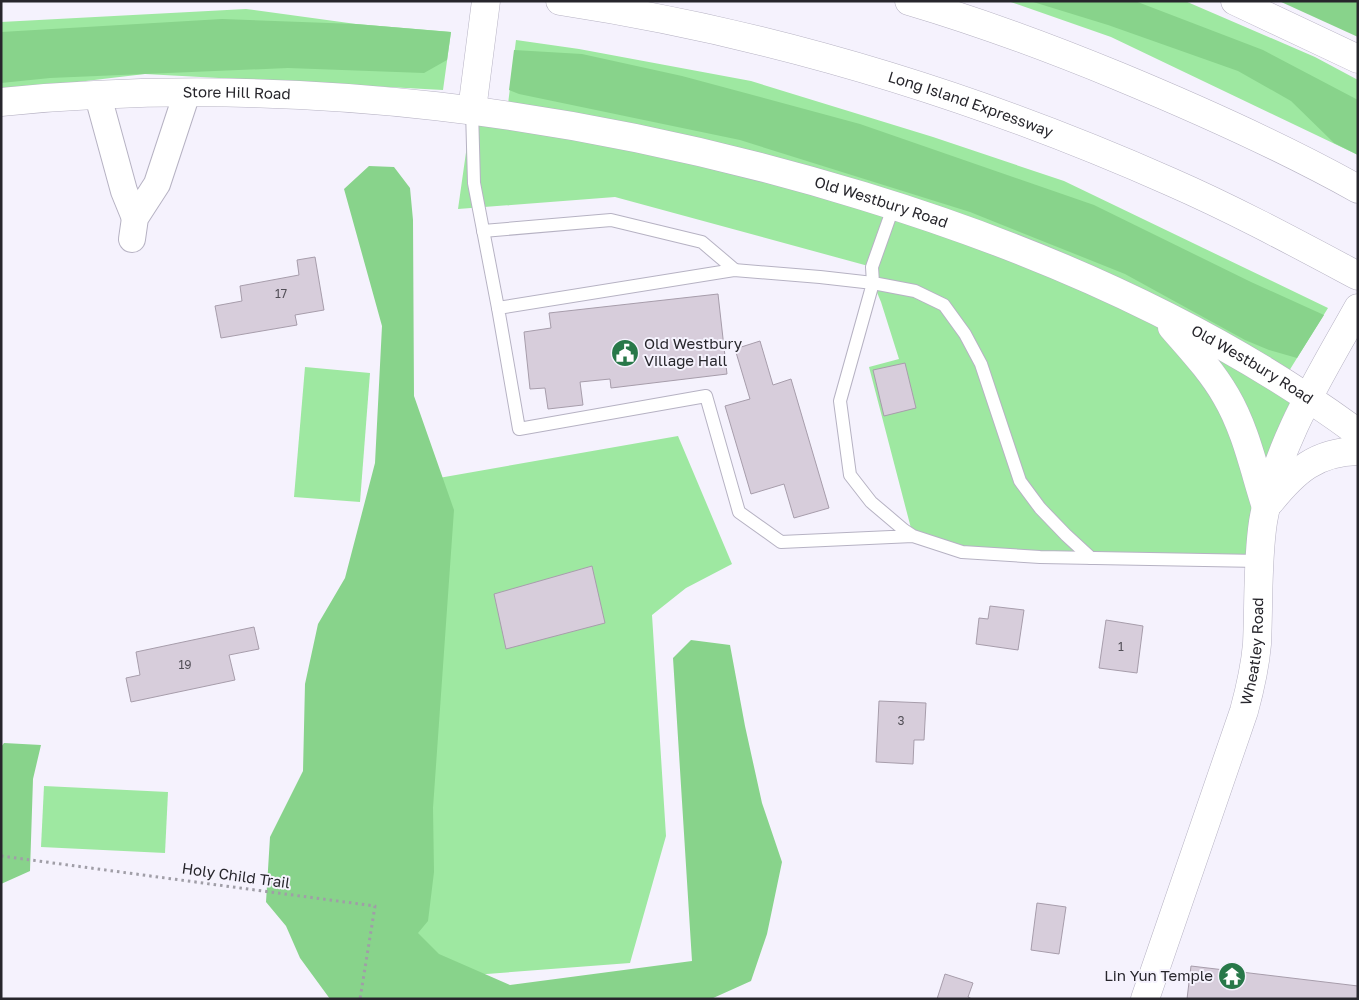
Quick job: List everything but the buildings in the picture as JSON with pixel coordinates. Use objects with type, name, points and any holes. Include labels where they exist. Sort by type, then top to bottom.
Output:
[{"type":"main road","points":[[472,110],[486,1]]},
{"type":"main road","name":"Long Island Expressway","points":[[560,1],[670,21],[755,40],[842,63],[925,88],[1007,116],[1172,182],[1251,220],[1358,276]]},
{"type":"main road","points":[[908,1],[1008,33],[1174,99],[1358,189]]},
{"type":"main road","points":[[1235,1],[1358,59]]},
{"type":"main road","name":"Store Hill Road","points":[[1,102],[98,96],[236,92],[389,100],[472,110]]},
{"type":"main road","name":"Old Westbury Road","points":[[472,110],[585,127],[684,147],[770,169],[894,205],[1003,244],[1098,284],[1161,314],[1256,366],[1308,398],[1358,433]]},
{"type":"main road","name":"Wheatley Road","points":[[1145,999],[1244,711],[1254,666],[1260,561],[1270,489],[1283,453],[1308,398],[1358,308]]},
{"type":"main road","points":[[1161,314],[1206,365],[1226,396],[1243,433],[1266,507]]},
{"type":"main road","points":[[1266,507],[1292,477],[1315,460],[1336,452],[1358,451]]},
{"type":"street","points":[[98,96],[134,229],[157,184],[187,93]]},
{"type":"lane","points":[[472,110],[474,183],[519,429],[706,396],[739,512],[781,542],[914,536]]},
{"type":"lane","points":[[894,205],[872,267],[873,284],[853,362],[840,401],[850,475],[871,502],[914,536],[962,552],[1091,558],[1260,561]]},
{"type":"lane","points":[[483,232],[612,220],[702,242],[734,270]]},
{"type":"lane","points":[[498,308],[734,270],[820,277],[915,291],[944,305],[965,334],[981,364],[1020,481],[1040,508],[1091,558]]},
{"type":"path","name":"Holy Child Trail","points":[[1,856],[375,906],[360,999]]},
{"type":"green space","points":[[1008,1],[1185,1],[1315,57],[1358,80],[1358,155],[1111,37]]},
{"type":"green space","points":[[1030,1],[1135,1],[1263,50],[1358,100],[1358,155],[1334,143],[1291,101],[1238,71],[1108,25]]},
{"type":"green space","points":[[1279,1],[1358,1],[1358,37]]},
{"type":"green space","points":[[246,9],[356,24],[451,32],[443,90],[145,74],[1,91],[1,22]]},
{"type":"green space","points":[[222,19],[356,24],[451,32],[447,60],[424,73],[288,68],[50,78],[1,83],[1,32]]},
{"type":"green space","points":[[516,40],[579,49],[751,81],[933,137],[1064,181],[1328,308],[1289,371],[1146,291],[942,208],[737,147],[508,104]]},
{"type":"green space","points":[[514,50],[582,54],[682,76],[860,124],[1094,205],[1251,282],[1324,315],[1297,358],[1269,350],[1245,340],[1125,274],[970,212],[740,140],[519,94],[509,90]]},
{"type":"green space","points":[[472,110],[945,222],[1308,398],[1259,561],[962,552],[913,536],[869,367],[899,359],[873,283],[872,267],[615,197],[458,209]]},
{"type":"green space","points":[[369,166],[394,167],[410,188],[413,220],[414,396],[454,510],[433,808],[434,872],[428,921],[418,933],[439,954],[510,985],[692,961],[673,658],[691,640],[730,645],[762,803],[782,862],[767,934],[751,981],[711,999],[330,999],[300,958],[286,926],[266,902],[270,837],[303,771],[305,684],[318,624],[345,578],[375,463],[382,326],[344,189]]},
{"type":"green space","points":[[305,367],[370,373],[360,502],[294,497]]},
{"type":"green space","points":[[678,436],[732,564],[686,588],[652,615],[666,836],[630,963],[433,978],[353,899],[416,482]]},
{"type":"green space","points":[[4,743],[41,745],[33,779],[30,871],[1,884],[1,747]]},
{"type":"green space","points":[[44,786],[168,792],[165,853],[41,847]]},
{"type":"place","name":"Old Westbury Village Hall","points":[[625,353]]},
{"type":"place","name":"Lin Yun Temple","points":[[1232,976]]}]
